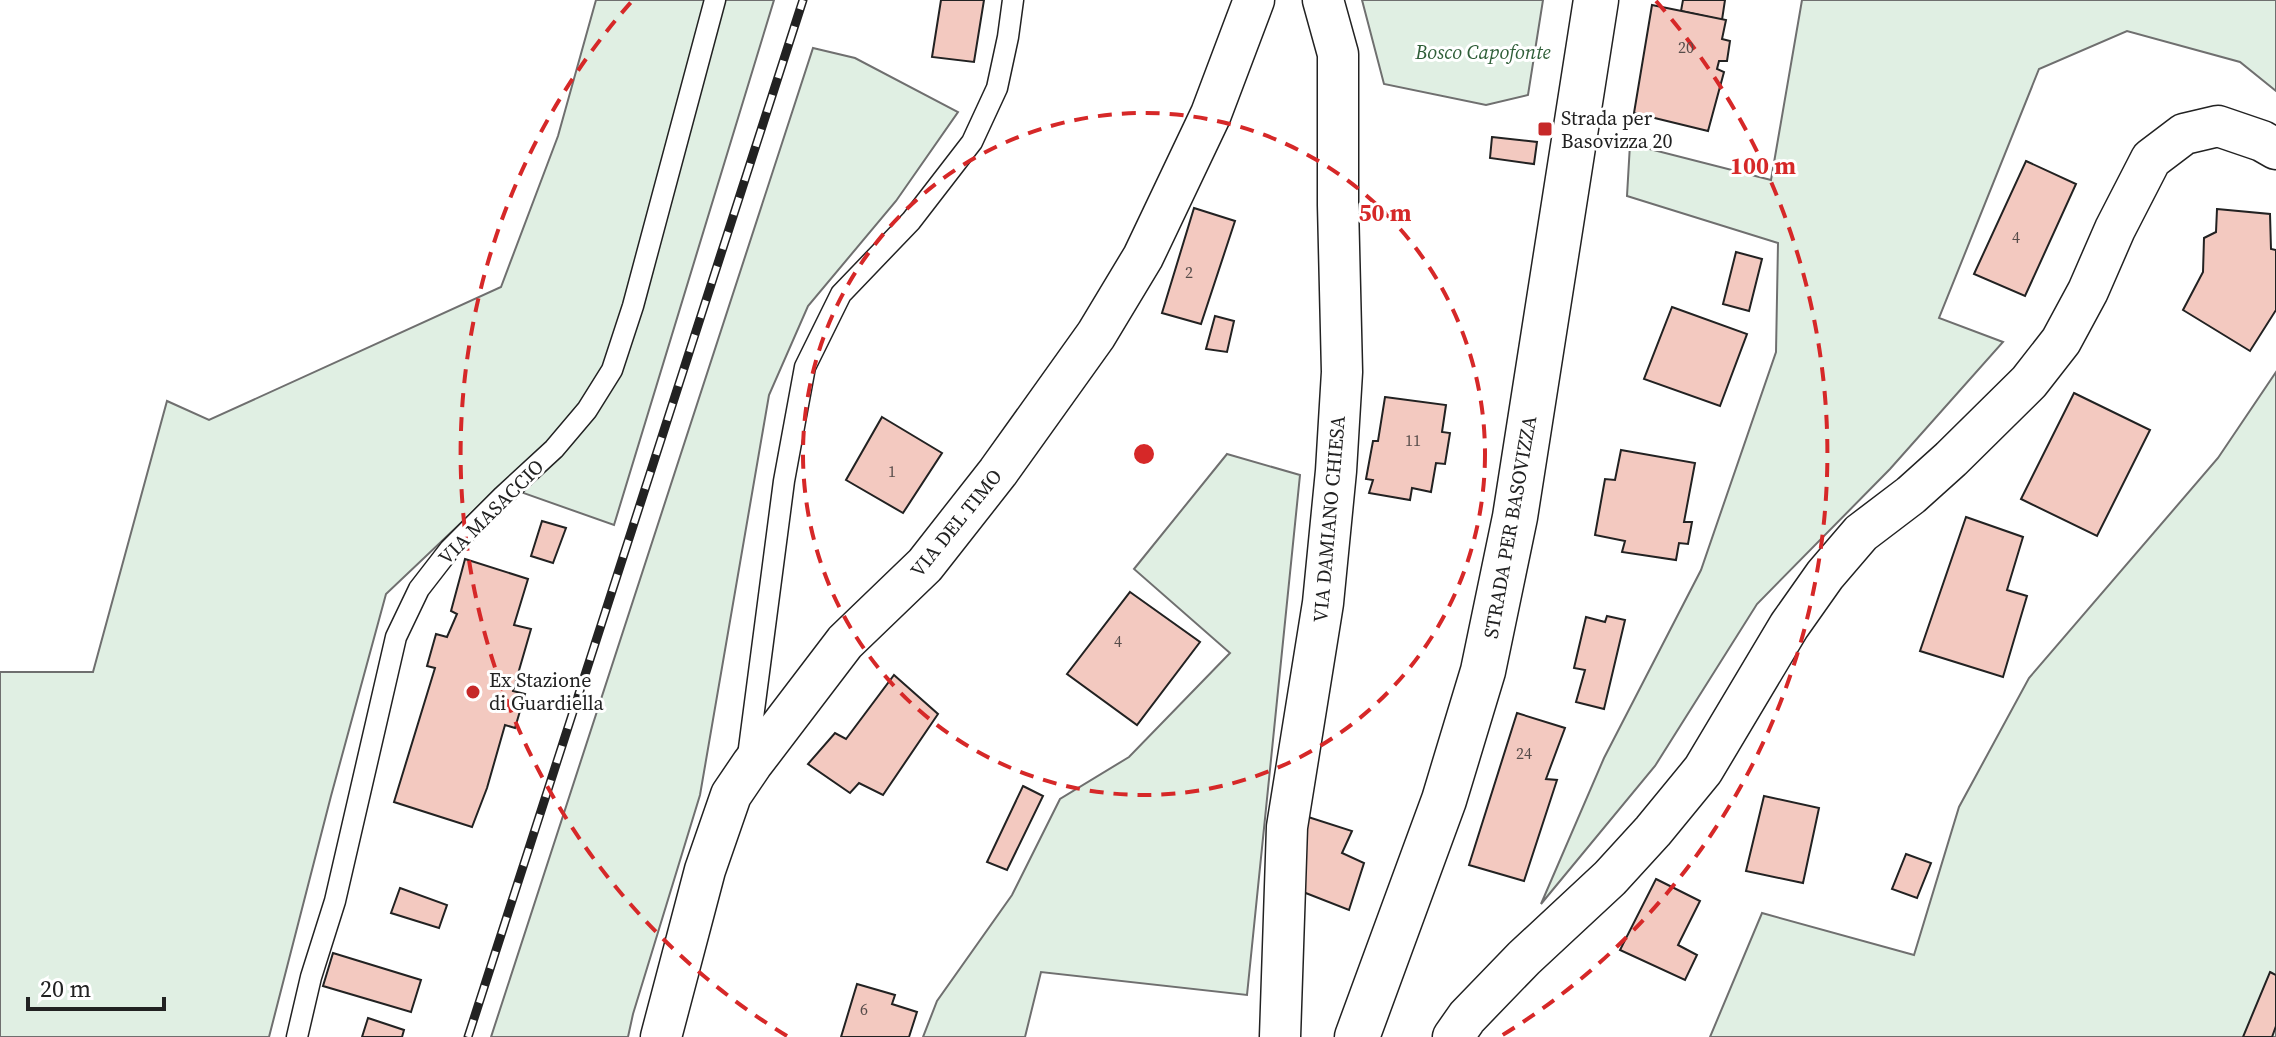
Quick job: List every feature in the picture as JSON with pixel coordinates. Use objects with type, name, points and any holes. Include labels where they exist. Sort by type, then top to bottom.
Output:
[{"type":"main road","name":"STRADA PER BASOVIZZA","points":[[1357,1037],[1444,800],[1483,671],[1515,517],[1596,0]]},
{"type":"street","name":"VIA DEL TIMO","points":[[661,1037],[705,870],[731,795],[845,642],[925,565],[998,472],[1096,335],[1143,257],[1211,114],[1254,0]]},
{"type":"street","name":"VIA DAMIANO CHIESA","points":[[1280,1037],[1287,827],[1323,603],[1342,372],[1338,54],[1323,0]]},
{"type":"street","points":[[1453,1037],[1467,1017],[1524,958],[1610,878],[1703,770],[1789,626],[1825,575],[1861,533],[1911,495],[2029,382],[2061,341],[2151,159],[2184,134],[2218,126],[2276,149]]},
{"type":"lane","name":"VIA MASACCIO","points":[[297,1037],[311,977],[335,901],[396,637],[419,589],[450,549],[554,449],[587,410],[612,370],[633,306],[715,0]]},
{"type":"lane","points":[[746,772],[784,481],[805,367],[841,294],[911,221],[972,142],[997,88],[1013,0]]},
{"type":"green space","points":[[596,0],[774,0],[614,525],[501,485],[386,594],[269,1037],[0,1037],[0,672],[93,672],[167,401],[209,420],[501,287],[558,136]]},
{"type":"green space","name":"Bosco Capofonte","points":[[1362,0],[1543,0],[1528,95],[1486,105],[1384,84]]},
{"type":"green space","points":[[1802,0],[2276,0],[2276,91],[2240,62],[2127,31],[2039,69],[1939,318],[2003,342],[1890,469],[1757,604],[1655,766],[1541,904],[1604,758],[1701,570],[1776,352],[1778,243],[1627,196],[1630,144],[1771,180]]},
{"type":"green space","points":[[813,48],[855,58],[958,112],[896,201],[808,306],[769,395],[700,795],[628,1037],[491,1037]]},
{"type":"green space","points":[[2276,372],[2276,1037],[1710,1037],[1762,913],[1914,955],[1959,807],[2029,678],[2218,458]]},
{"type":"green space","points":[[1227,454],[1300,475],[1247,995],[1041,972],[1025,1037],[923,1037],[937,1001],[1012,895],[1060,799],[1129,757],[1230,653],[1134,569]]},
{"type":"building","points":[[941,0],[984,0],[974,62],[932,57]]},
{"type":"building","points":[[1683,0],[1725,0],[1722,20],[1681,11]]},
{"type":"building","points":[[1652,5],[1726,20],[1722,39],[1730,41],[1727,61],[1719,61],[1717,69],[1724,72],[1708,131],[1634,113]]},
{"type":"building","points":[[1492,137],[1537,142],[1534,164],[1490,158]]},
{"type":"building","points":[[2026,161],[2076,184],[2025,296],[1974,274]]},
{"type":"building","points":[[1194,208],[1235,221],[1201,324],[1162,313]]},
{"type":"building","points":[[2217,209],[2270,214],[2271,249],[2276,250],[2276,310],[2250,351],[2183,310],[2203,272],[2204,238],[2216,232]]},
{"type":"building","points":[[1736,252],[1762,259],[1749,311],[1723,304]]},
{"type":"building","points":[[1672,307],[1747,334],[1720,406],[1644,379]]},
{"type":"building","points":[[1215,316],[1234,321],[1227,352],[1206,349]]},
{"type":"building","points":[[2074,393],[2150,430],[2097,536],[2021,499]]},
{"type":"building","points":[[1385,397],[1446,405],[1442,432],[1450,433],[1445,464],[1436,463],[1431,492],[1412,488],[1410,500],[1369,493],[1373,480],[1366,479],[1373,441],[1378,441]]},
{"type":"building","points":[[882,417],[942,453],[903,513],[846,480]]},
{"type":"building","points":[[1621,450],[1695,463],[1684,522],[1692,522],[1688,544],[1679,543],[1676,560],[1622,552],[1625,541],[1595,535],[1605,479],[1615,480]]},
{"type":"building","points":[[1966,517],[2023,537],[2007,590],[2027,596],[2003,677],[1920,651]]},
{"type":"building","points":[[542,521],[566,528],[553,563],[531,556]]},
{"type":"building","name":"Ex Stazione di Guardiella","points":[[465,559],[528,579],[514,625],[531,629],[513,691],[525,694],[515,728],[505,725],[472,827],[394,802],[435,668],[427,666],[436,634],[447,637],[457,614],[451,611]]},
{"type":"building","points":[[1130,592],[1200,642],[1137,725],[1067,674]]},
{"type":"building","points":[[1607,616],[1625,620],[1604,709],[1576,702],[1585,670],[1574,668],[1586,617],[1605,622]]},
{"type":"building","points":[[894,675],[938,714],[883,795],[859,783],[850,793],[808,764],[835,733],[846,739]]},
{"type":"building","points":[[1517,713],[1565,728],[1546,779],[1557,780],[1524,881],[1469,865]]},
{"type":"building","points":[[1023,786],[1043,796],[1007,870],[987,862]]},
{"type":"building","points":[[1764,796],[1819,808],[1803,883],[1746,871]]},
{"type":"building","points":[[1305,816],[1352,831],[1342,853],[1364,863],[1349,910],[1298,890]]},
{"type":"building","points":[[1906,854],[1931,863],[1917,898],[1892,889]]},
{"type":"building","points":[[1656,879],[1700,901],[1678,945],[1697,955],[1685,980],[1620,950]]},
{"type":"building","points":[[400,888],[447,905],[439,928],[391,913]]},
{"type":"building","points":[[333,953],[421,980],[411,1012],[323,986]]},
{"type":"building","points":[[2270,972],[2276,975],[2276,1026],[2272,1037],[2243,1037]]},
{"type":"building","points":[[857,984],[895,995],[892,1004],[917,1012],[909,1037],[841,1037]]},
{"type":"building","points":[[368,1018],[404,1030],[402,1037],[362,1037]]},
{"type":"railway","points":[[468,1037],[803,0]]},
{"type":"place","name":"Strada per Basovizza 20","points":[[1545,129]]},
{"type":"place","name":"Ex Stazione di Guardiella","points":[[473,692]]}]
